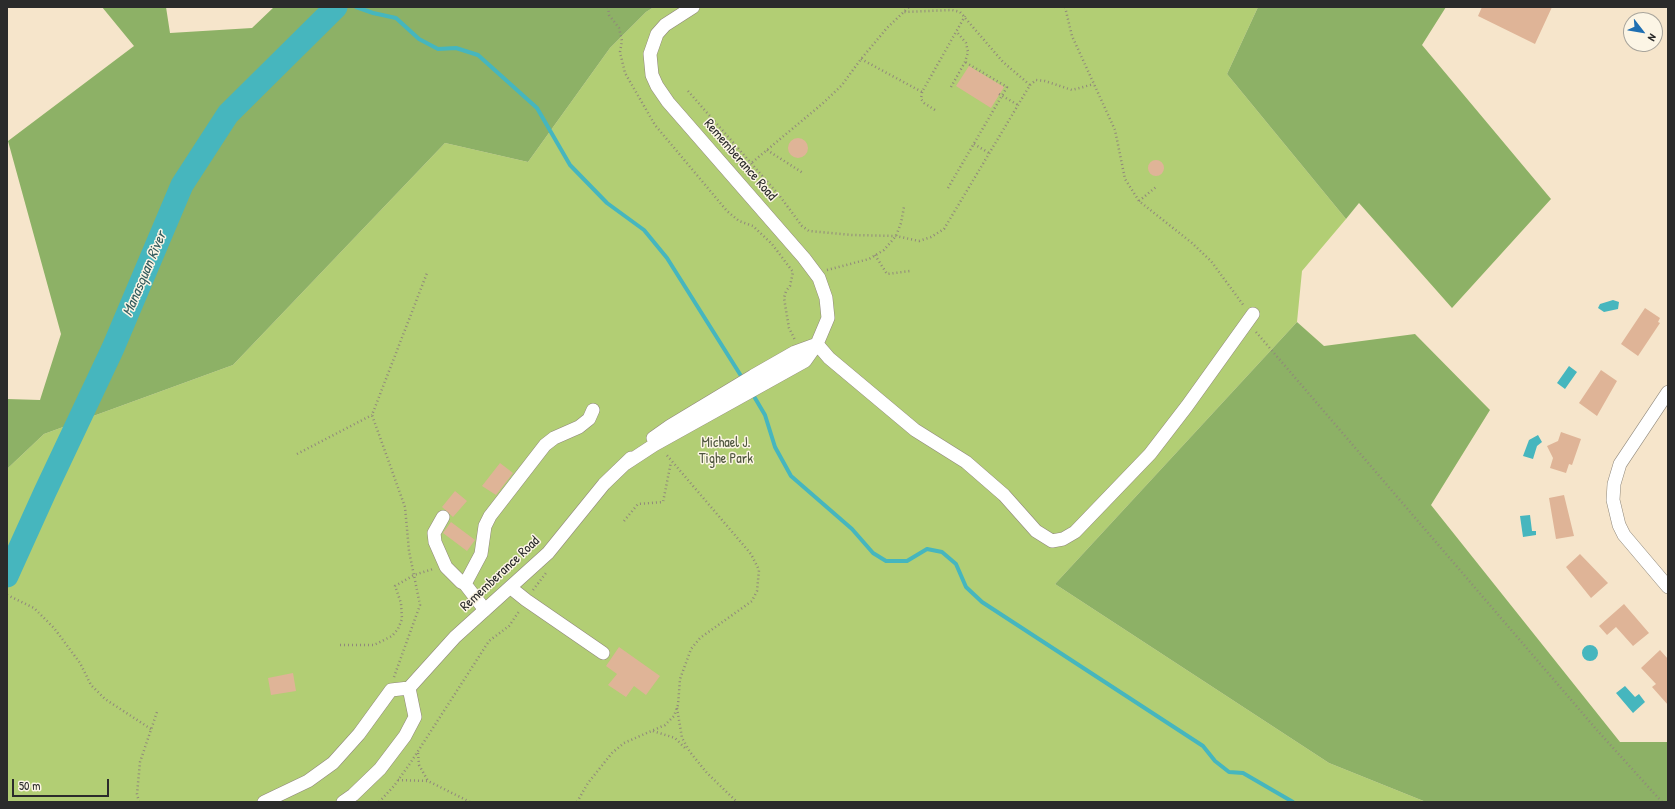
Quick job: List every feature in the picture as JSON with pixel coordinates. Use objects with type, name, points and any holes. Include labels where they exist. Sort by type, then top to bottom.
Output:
[{"type":"street","name":"Rememberance Road","points":[[409,688],[455,637],[548,553],[604,484],[625,464],[738,392],[756,382],[805,361],[817,344],[828,318],[828,308],[824,288],[815,272],[668,102],[657,86],[652,75],[650,54],[657,34],[665,25],[693,7]]},
{"type":"street","points":[[817,344],[829,358],[915,430],[966,462],[1004,495],[1036,531],[1052,541],[1063,539],[1075,532],[1150,454],[1187,406],[1253,314]]},
{"type":"street","name":"Rememberance Road","points":[[756,382],[800,350],[817,344]]},
{"type":"street","points":[[1668,392],[1620,464],[1614,484],[1613,500],[1617,518],[1624,536],[1668,587]]},
{"type":"street","points":[[465,584],[481,554],[485,526],[490,516],[545,445],[554,438],[579,427],[589,419],[593,410]]},
{"type":"street","points":[[443,517],[434,533],[446,567],[465,584],[486,610]]},
{"type":"street","points":[[511,588],[603,653]]},
{"type":"street","points":[[264,802],[308,781],[333,763],[359,734],[391,690],[409,688],[415,717],[405,736],[380,769],[353,795],[343,802]]},
{"type":"path","points":[[608,7],[609,15],[619,28],[622,41],[620,52],[625,73],[655,125],[728,211],[739,221],[753,226],[772,244],[793,272],[790,286],[786,291],[785,309],[788,328],[800,350]]},
{"type":"path","points":[[734,177],[822,104],[842,85],[887,28],[909,7]]},
{"type":"path","points":[[1065,7],[1072,36],[1105,105],[1115,130],[1125,179],[1139,201],[1192,242],[1210,261],[1244,307],[1253,314],[1252,328],[1596,729],[1662,802]]},
{"type":"path","points":[[904,12],[952,8],[960,12],[1003,62],[1030,85]]},
{"type":"path","points":[[935,110],[924,103],[921,99],[922,92],[958,32],[965,16]]},
{"type":"path","points":[[951,87],[966,62],[968,52],[966,43],[958,32]]},
{"type":"path","points":[[861,59],[922,92]]},
{"type":"path","points":[[948,188],[1007,87],[966,62]]},
{"type":"path","points":[[688,91],[779,195],[802,226],[809,231],[852,235],[896,236],[919,241],[931,237],[944,229],[1030,85],[1036,80],[1045,80],[1072,90],[1094,84]]},
{"type":"path","points":[[1001,95],[1018,105]]},
{"type":"path","points":[[974,144],[989,153]]},
{"type":"path","points":[[767,150],[803,173]]},
{"type":"path","points":[[1139,201],[1156,187]]},
{"type":"path","points":[[815,272],[869,259],[884,250],[896,236],[901,223],[904,207]]},
{"type":"path","points":[[875,256],[887,274],[910,271]]},
{"type":"path","points":[[391,690],[396,669],[420,605],[409,550],[405,507],[372,415],[427,273]]},
{"type":"path","points":[[297,454],[372,415]]},
{"type":"path","points":[[577,802],[588,783],[612,753],[624,743],[665,725],[674,716],[677,707],[680,679],[691,649],[700,638],[752,601],[757,591],[759,570],[751,554],[664,451],[658,455]]},
{"type":"path","points":[[624,520],[638,504],[663,502],[671,461]]},
{"type":"path","points":[[340,645],[374,645],[392,636],[398,629],[402,619],[401,603],[395,586],[414,575],[446,567]]},
{"type":"path","points":[[379,802],[418,753],[489,641],[509,626],[526,600],[549,570]]},
{"type":"path","points":[[7,595],[34,608],[54,628],[80,663],[91,685],[105,699],[151,729]]},
{"type":"path","points":[[677,707],[682,738],[690,752]]},
{"type":"path","points":[[139,802],[137,794],[140,762],[157,712]]},
{"type":"path","points":[[652,730],[675,738],[737,802]]},
{"type":"path","points":[[418,753],[419,766],[428,781]]},
{"type":"path","points":[[398,780],[428,781],[470,802]]},
{"type":"green space","points":[[102,7],[166,7],[170,33],[252,28],[274,7],[654,7],[646,12],[610,48],[528,162],[445,143],[233,365],[44,434],[7,469],[7,399],[40,400],[61,334],[8,141],[134,46]]},
{"type":"green space","name":"Michael J. Tighe Park","points":[[654,7],[1258,7],[1227,74],[1346,219],[1302,271],[1297,322],[1055,584],[1329,763],[1426,802],[7,802],[7,469],[44,434],[233,365],[445,143],[528,162],[610,48],[646,12]]},
{"type":"green space","points":[[1258,7],[1446,7],[1422,45],[1551,199],[1452,308],[1359,203],[1346,219],[1227,74]]},
{"type":"green space","points":[[1297,322],[1324,346],[1415,334],[1490,410],[1431,505],[1620,742],[1668,742],[1668,802],[1426,802],[1329,763],[1055,584]]},
{"type":"water","points":[[1613,300],[1619,302],[1618,309],[1604,312],[1598,308],[1600,304]]},
{"type":"water","points":[[1569,366],[1577,372],[1565,389],[1557,383]]},
{"type":"water","points":[[1538,435],[1542,442],[1537,446],[1533,459],[1523,456],[1529,440]]},
{"type":"water","points":[[1530,515],[1532,531],[1536,531],[1536,535],[1523,537],[1520,516]]},
{"type":"water","points":[[1590,645],[1596,647],[1598,653],[1596,659],[1590,661],[1584,659],[1582,653],[1584,647]]},
{"type":"water","points":[[1625,686],[1635,697],[1639,694],[1645,702],[1633,713],[1616,693]]},
{"type":"building","points":[[1482,7],[1552,7],[1535,44],[1478,16]]},
{"type":"building","points":[[969,66],[1004,87],[991,108],[956,86]]},
{"type":"building","points":[[798,138],[805,141],[808,148],[805,155],[798,158],[791,155],[788,148],[791,141]]},
{"type":"building","points":[[1153,160],[1159,160],[1164,165],[1162,174],[1159,176],[1153,176],[1148,171],[1148,165]]},
{"type":"building","points":[[1645,308],[1660,318],[1658,322],[1660,323],[1638,356],[1621,344]]},
{"type":"building","points":[[1601,370],[1617,381],[1597,416],[1579,403]]},
{"type":"building","points":[[1561,432],[1581,439],[1572,465],[1569,464],[1566,473],[1550,468],[1553,458],[1547,446],[1558,441]]},
{"type":"building","points":[[500,463],[513,473],[496,495],[482,486]]},
{"type":"building","points":[[455,491],[467,501],[453,517],[442,507]]},
{"type":"building","points":[[1564,495],[1574,536],[1556,539],[1549,498]]},
{"type":"building","points":[[451,522],[475,540],[467,551],[443,533]]},
{"type":"building","points":[[1580,554],[1608,583],[1591,598],[1566,567]]},
{"type":"building","points":[[1624,604],[1649,633],[1633,646],[1616,627],[1607,635],[1599,626]]},
{"type":"building","points":[[619,647],[660,676],[646,695],[634,686],[626,697],[608,685],[617,674],[606,666]]},
{"type":"building","points":[[1660,650],[1668,659],[1668,705],[1652,687],[1656,684],[1641,668]]},
{"type":"building","points":[[293,673],[296,691],[271,695],[268,678]]},
{"type":"waterway","name":"Manasquan River","points":[[7,576],[113,348],[182,185],[228,114],[336,7]]},
{"type":"waterway","points":[[356,7],[373,13],[396,18],[419,39],[438,49],[456,48],[478,55],[537,108],[570,165],[607,203],[644,230],[667,258],[743,379]]},
{"type":"waterway","points":[[752,393],[765,415],[775,447],[791,476],[852,529],[873,553],[886,561],[907,561],[927,549],[942,552],[956,564],[966,587],[982,602],[1203,746],[1215,761],[1229,772],[1243,773],[1293,802]]}]
